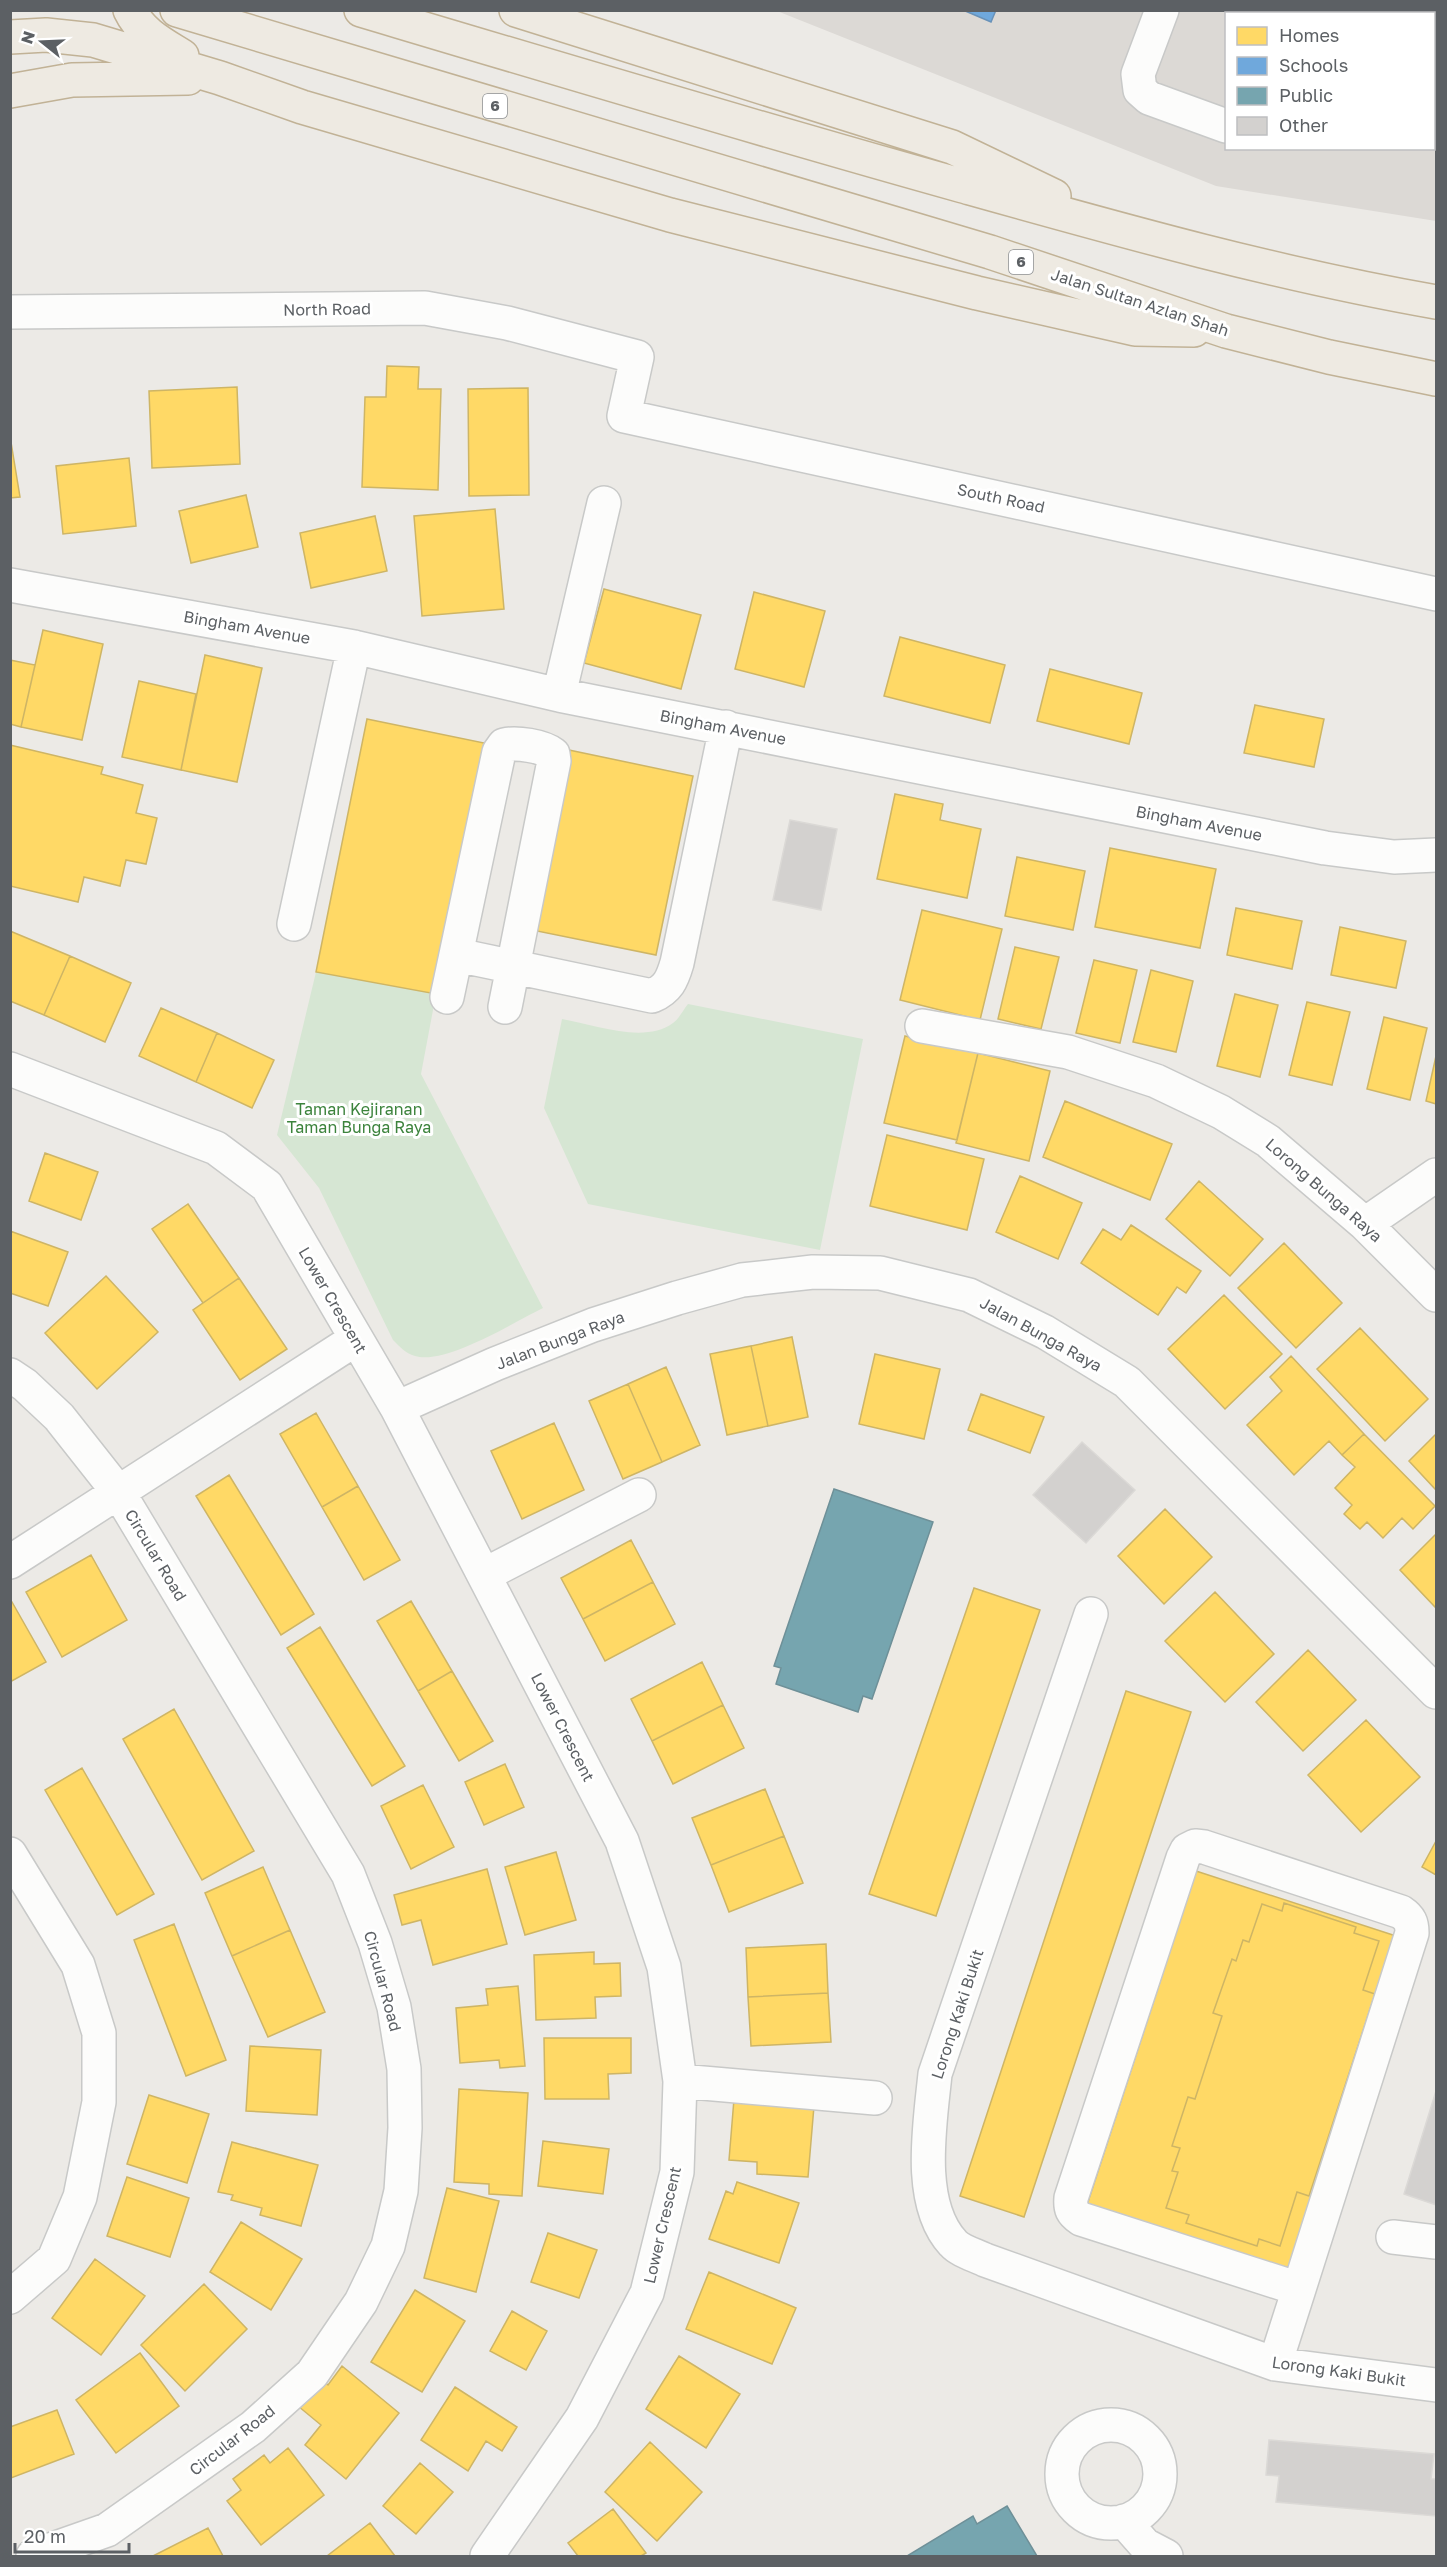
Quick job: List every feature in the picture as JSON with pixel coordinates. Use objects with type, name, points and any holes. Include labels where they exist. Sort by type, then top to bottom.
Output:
[{"type":"highway","points":[[130,10],[135,21],[152,38],[220,78]]},
{"type":"highway","name":"Jalan Sultan Azlan Shah","points":[[177,10],[990,252],[1226,331],[1329,357],[1437,379]]},
{"type":"highway","points":[[361,10],[829,148],[1134,234],[1238,260],[1437,302]]},
{"type":"highway","points":[[516,10],[952,147],[1134,234]]},
{"type":"highway","points":[[10,37],[46,35],[93,40],[220,78],[302,107],[670,215],[966,290],[1135,329],[1226,331]]},
{"type":"highway","points":[[10,91],[72,80],[220,78]]},
{"type":"street","points":[[1162,10],[1138,74],[1140,90],[1149,98],[1225,125]]},
{"type":"street","name":"North Road","points":[[10,312],[426,308],[507,323],[637,357]]},
{"type":"street","name":"South Road","points":[[637,357],[624,416],[1437,594]]},
{"type":"street","points":[[559,695],[604,503]]},
{"type":"street","name":"Bingham Avenue","points":[[10,585],[354,647],[559,695],[1325,848],[1394,857],[1437,855]]},
{"type":"street","points":[[294,924],[354,647]]},
{"type":"street","points":[[457,955],[652,996],[663,992],[673,979],[677,963],[726,727]]},
{"type":"street","points":[[447,997],[499,752],[504,745],[511,743],[548,750],[554,754],[555,761],[505,1007]]},
{"type":"street","name":"Lorong Bunga Raya","points":[[922,1026],[1068,1052],[1156,1081],[1221,1112],[1269,1141],[1365,1224],[1437,1295]]},
{"type":"street","name":"Lower Crescent","points":[[10,1069],[216,1148],[267,1186],[397,1408],[622,1841],[664,1967],[680,2081],[677,2172],[647,2293],[582,2418],[487,2556]]},
{"type":"street","points":[[1365,1224],[1437,1175]]},
{"type":"street","name":"Jalan Bunga Raya","points":[[397,1408],[495,1364],[593,1325],[676,1298],[742,1280],[813,1272],[880,1273],[969,1295],[1046,1332],[1127,1382],[1437,1692]]},
{"type":"street","points":[[10,1562],[356,1338]]},
{"type":"street","name":"Circular Road","points":[[10,1376],[25,1385],[59,1417],[119,1493],[348,1874],[375,1943],[394,2007],[404,2069],[405,2128],[401,2191],[388,2246],[361,2302],[312,2374],[253,2427],[107,2530],[33,2556]]},
{"type":"street","points":[[484,1575],[639,1495]]},
{"type":"street","name":"Lorong Kaki Bukit","points":[[1091,1614],[935,2074],[929,2136],[930,2193],[938,2224],[954,2245],[985,2260],[1275,2364],[1437,2385]]},
{"type":"street","points":[[1275,2364],[1299,2289],[1412,1933],[1412,1925],[1408,1917],[1401,1912],[1195,1846],[1187,1851],[1183,1858],[1070,2206],[1074,2214],[1082,2219],[1299,2289]]},
{"type":"street","points":[[10,1854],[78,1965],[99,2033],[99,2102],[80,2197],[54,2259],[10,2297]]},
{"type":"street","points":[[680,2081],[875,2098]]},
{"type":"street","points":[[1393,2237],[1437,2242]]},
{"type":"street","points":[[1124,2521],[1145,2545],[1166,2556]]},
{"type":"shaded area","points":[[777,11],[1436,11],[1436,221],[1216,186]]},
{"type":"green space","name":"Taman Kejiranan Taman Bunga Raya","points":[[316,972],[436,994],[421,1074],[543,1308],[480,1341],[444,1354],[428,1357],[415,1356],[405,1351],[393,1340],[319,1188],[277,1135]]},
{"type":"green space","points":[[688,1004],[863,1039],[820,1250],[588,1204],[544,1108],[562,1019],[619,1031],[648,1032],[662,1029],[673,1023]]},
{"type":"building: Homes","points":[[387,366],[419,367],[418,389],[441,389],[438,490],[362,487],[365,397],[386,397]]},
{"type":"building: Homes","points":[[237,387],[240,464],[152,468],[149,391]]},
{"type":"building: Homes","points":[[528,388],[529,495],[469,496],[468,389]]},
{"type":"building: Homes","points":[[10,436],[20,497],[10,498]]},
{"type":"building: Homes","points":[[129,458],[136,526],[63,534],[56,466]]},
{"type":"building: Homes","points":[[246,495],[258,547],[191,563],[179,511]]},
{"type":"building: Homes","points":[[495,509],[504,609],[422,616],[414,516]]},
{"type":"building: Homes","points":[[375,516],[387,571],[311,588],[300,533]]},
{"type":"building: Homes","points":[[604,589],[701,615],[681,689],[584,663]]},
{"type":"building: Homes","points":[[754,592],[825,611],[804,687],[735,669]]},
{"type":"building: Homes","points":[[43,630],[103,644],[82,740],[21,727]]},
{"type":"building: Homes","points":[[900,637],[1005,665],[990,723],[884,696]]},
{"type":"building: Homes","points":[[205,655],[262,668],[237,782],[181,770]]},
{"type":"building: Homes","points":[[10,660],[35,665],[21,727],[10,724]]},
{"type":"building: Homes","points":[[1050,669],[1142,693],[1129,744],[1037,721]]},
{"type":"building: Homes","points":[[139,681],[196,694],[181,770],[122,757]]},
{"type":"building: Homes","points":[[1255,705],[1324,719],[1314,767],[1244,753]]},
{"type":"building: Homes","points":[[367,719],[489,744],[436,994],[316,972]]},
{"type":"building: Homes","points":[[10,745],[103,767],[101,774],[143,785],[136,813],[157,818],[146,864],[126,860],[120,886],[84,877],[78,902],[10,886]]},
{"type":"building: Homes","points":[[569,750],[693,776],[656,955],[532,930]]},
{"type":"building: Homes","points":[[895,794],[943,804],[940,820],[981,829],[967,898],[877,879]]},
{"type":"building: Homes","points":[[1110,848],[1216,869],[1200,948],[1095,927]]},
{"type":"building: Homes","points":[[1017,857],[1085,871],[1073,930],[1005,916]]},
{"type":"building: Homes","points":[[1236,908],[1302,921],[1292,969],[1227,955]]},
{"type":"building: Homes","points":[[922,910],[1002,929],[980,1020],[900,1000]]},
{"type":"building: Homes","points":[[1340,927],[1406,941],[1396,988],[1331,975]]},
{"type":"building: Homes","points":[[10,931],[70,956],[44,1015],[10,1001]]},
{"type":"building: Homes","points":[[1015,947],[1059,957],[1041,1029],[998,1019]]},
{"type":"building: Homes","points":[[70,956],[131,983],[105,1042],[44,1015]]},
{"type":"building: Homes","points":[[1094,960],[1137,970],[1120,1043],[1076,1033]]},
{"type":"building: Homes","points":[[1151,970],[1193,981],[1176,1052],[1133,1042]]},
{"type":"building: Homes","points":[[1235,994],[1278,1005],[1260,1077],[1217,1066]]},
{"type":"building: Homes","points":[[1307,1002],[1350,1012],[1332,1085],[1289,1075]]},
{"type":"building: Homes","points":[[161,1008],[217,1033],[196,1082],[139,1056]]},
{"type":"building: Homes","points":[[1384,1017],[1427,1028],[1410,1100],[1367,1089]]},
{"type":"building: Homes","points":[[217,1033],[274,1060],[252,1108],[196,1082]]},
{"type":"building: Homes","points":[[905,1036],[978,1053],[957,1140],[884,1123]]},
{"type":"building: Homes","points":[[978,1053],[1050,1071],[1029,1161],[956,1143]]},
{"type":"building: Homes","points":[[1436,1056],[1436,1104],[1426,1101]]},
{"type":"building: Homes","points":[[1065,1101],[1172,1144],[1150,1200],[1043,1157]]},
{"type":"building: Homes","points":[[887,1135],[984,1159],[967,1230],[870,1206]]},
{"type":"building: Homes","points":[[45,1153],[98,1172],[81,1220],[29,1201]]},
{"type":"building: Homes","points":[[1020,1176],[1082,1203],[1058,1259],[996,1232]]},
{"type":"building: Homes","points":[[1199,1181],[1263,1239],[1230,1276],[1166,1219]]},
{"type":"building: Homes","points":[[188,1204],[239,1278],[203,1303],[152,1229]]},
{"type":"building: Homes","points":[[1131,1225],[1201,1271],[1186,1293],[1177,1287],[1158,1315],[1081,1263],[1103,1229],[1121,1240]]},
{"type":"building: Homes","points":[[10,1231],[68,1252],[48,1306],[10,1293]]},
{"type":"building: Homes","points":[[1284,1243],[1342,1303],[1296,1348],[1238,1288]]},
{"type":"building: Homes","points":[[106,1276],[158,1332],[97,1389],[45,1333]]},
{"type":"building: Homes","points":[[239,1278],[287,1349],[240,1380],[193,1310]]},
{"type":"building: Homes","points":[[1224,1295],[1282,1354],[1225,1409],[1168,1349]]},
{"type":"building: Homes","points":[[1360,1328],[1428,1399],[1385,1441],[1317,1369]]},
{"type":"building: Homes","points":[[792,1337],[808,1417],[768,1426],[751,1346]]},
{"type":"building: Homes","points":[[751,1346],[768,1426],[727,1435],[710,1354]]},
{"type":"building: Homes","points":[[875,1354],[940,1369],[924,1439],[859,1424]]},
{"type":"building: Homes","points":[[1291,1356],[1364,1434],[1342,1455],[1329,1441],[1294,1475],[1247,1425],[1282,1391],[1270,1377]]},
{"type":"building: Homes","points":[[666,1367],[700,1445],[662,1462],[628,1384]]},
{"type":"building: Homes","points":[[628,1384],[662,1462],[623,1479],[589,1401]]},
{"type":"building: Homes","points":[[981,1394],[1044,1417],[1030,1453],[968,1430]]},
{"type":"building: Homes","points":[[316,1413],[358,1486],[322,1507],[280,1434]]},
{"type":"building: Homes","points":[[554,1423],[584,1490],[522,1519],[491,1451]]},
{"type":"building: Homes","points":[[1364,1434],[1435,1506],[1413,1529],[1402,1518],[1383,1538],[1367,1522],[1360,1529],[1344,1514],[1352,1505],[1335,1488],[1355,1467],[1342,1455]]},
{"type":"building: Homes","points":[[1436,1434],[1436,1490],[1409,1461]]},
{"type":"building: Homes","points":[[229,1475],[314,1614],[281,1635],[196,1496]]},
{"type":"building: Homes","points":[[358,1486],[400,1560],[364,1580],[322,1507]]},
{"type":"building: Homes","points":[[1165,1509],[1212,1557],[1164,1604],[1118,1556]]},
{"type":"building: Homes","points":[[1436,1534],[1436,1608],[1400,1570]]},
{"type":"building: Homes","points":[[631,1540],[653,1582],[583,1619],[561,1578]]},
{"type":"building: Homes","points":[[91,1555],[127,1620],[62,1657],[26,1592]]},
{"type":"building: Homes","points":[[653,1582],[675,1624],[605,1661],[583,1619]]},
{"type":"building: Homes","points":[[974,1588],[1040,1610],[936,1916],[869,1894]]},
{"type":"building: Homes","points":[[1215,1592],[1274,1654],[1225,1702],[1165,1641]]},
{"type":"building: Homes","points":[[411,1601],[452,1671],[418,1691],[377,1621]]},
{"type":"building: Homes","points":[[12,1602],[46,1662],[10,1682],[10,1603]]},
{"type":"building: Homes","points":[[320,1627],[405,1766],[372,1786],[287,1648]]},
{"type":"building: Homes","points":[[1308,1650],[1356,1700],[1303,1751],[1256,1702]]},
{"type":"building: Homes","points":[[702,1662],[723,1705],[652,1741],[631,1699]]},
{"type":"building: Homes","points":[[452,1671],[493,1741],[459,1761],[418,1691]]},
{"type":"building: Homes","points":[[1126,1691],[1191,1712],[1024,2217],[960,2196]]},
{"type":"building: Homes","points":[[723,1705],[744,1748],[673,1784],[652,1741]]},
{"type":"building: Homes","points":[[174,1709],[254,1851],[202,1880],[123,1739]]},
{"type":"building: Homes","points":[[1366,1720],[1420,1777],[1361,1832],[1308,1775]]},
{"type":"building: Homes","points":[[505,1764],[524,1807],[484,1825],[465,1782]]},
{"type":"building: Homes","points":[[82,1768],[154,1894],[117,1915],[45,1790]]},
{"type":"building: Homes","points":[[423,1785],[454,1847],[411,1869],[381,1806]]},
{"type":"building: Homes","points":[[765,1789],[784,1836],[711,1865],[692,1818]]},
{"type":"building: Homes","points":[[784,1836],[803,1883],[729,1912],[711,1865]]},
{"type":"building: Homes","points":[[1436,1841],[1436,1875],[1422,1867]]},
{"type":"building: Homes","points":[[556,1852],[576,1920],[525,1935],[505,1867]]},
{"type":"building: Homes","points":[[263,1867],[290,1930],[232,1956],[205,1893]]},
{"type":"building: Homes","points":[[487,1869],[507,1944],[433,1965],[421,1920],[402,1925],[394,1895]]},
{"type":"building: Homes","points":[[1196,1871],[1396,1936],[1287,2273],[1086,2208]]},
{"type":"building: Homes","points":[[1284,1903],[1356,1927],[1354,1933],[1379,1941],[1363,1990],[1375,1994],[1309,2196],[1297,2192],[1280,2246],[1259,2239],[1257,2246],[1186,2223],[1189,2215],[1166,2208],[1178,2172],[1172,2171],[1180,2148],[1172,2146],[1188,2097],[1195,2099],[1222,2016],[1213,2013],[1232,1959],[1236,1961],[1243,1940],[1249,1942],[1262,1904],[1282,1911]]},
{"type":"building: Homes","points":[[174,1924],[226,2060],[186,2076],[134,1940]]},
{"type":"building: Homes","points":[[290,1930],[325,2012],[268,2037],[232,1956]]},
{"type":"building: Homes","points":[[826,1944],[828,1993],[748,1997],[746,1948]]},
{"type":"building: Homes","points":[[594,1952],[594,1964],[620,1963],[621,1996],[595,1997],[596,2018],[536,2020],[534,1955]]},
{"type":"building: Homes","points":[[518,1986],[525,2066],[500,2068],[499,2060],[460,2063],[456,2008],[488,2005],[486,1989]]},
{"type":"building: Homes","points":[[828,1993],[831,2042],[751,2046],[748,1997]]},
{"type":"building: Homes","points":[[544,2038],[631,2038],[631,2073],[608,2074],[609,2099],[545,2099]]},
{"type":"building: Homes","points":[[250,2046],[321,2050],[317,2115],[246,2111]]},
{"type":"building: Homes","points":[[459,2089],[528,2093],[522,2196],[489,2194],[489,2184],[454,2182]]},
{"type":"building: Homes","points":[[149,2095],[209,2114],[187,2183],[127,2164]]},
{"type":"building: Homes","points":[[734,2099],[814,2106],[808,2177],[757,2174],[757,2162],[729,2160]]},
{"type":"building: Homes","points":[[543,2141],[609,2149],[603,2194],[538,2186]]},
{"type":"building: Homes","points":[[232,2142],[318,2165],[301,2226],[260,2215],[262,2208],[231,2200],[233,2195],[218,2192]]},
{"type":"building: Homes","points":[[127,2177],[189,2198],[170,2257],[107,2236]]},
{"type":"building: Homes","points":[[737,2182],[799,2203],[779,2263],[709,2239],[726,2191],[733,2194]]},
{"type":"building: Homes","points":[[447,2188],[499,2201],[476,2292],[424,2278]]},
{"type":"building: Homes","points":[[241,2222],[302,2259],[271,2310],[210,2272]]},
{"type":"building: Homes","points":[[548,2233],[597,2250],[579,2298],[531,2282]]},
{"type":"building: Homes","points":[[95,2259],[145,2296],[101,2355],[52,2318]]},
{"type":"building: Homes","points":[[709,2272],[796,2308],[772,2364],[686,2329]]},
{"type":"building: Homes","points":[[204,2284],[247,2329],[185,2391],[141,2345]]},
{"type":"building: Homes","points":[[415,2290],[465,2321],[422,2392],[371,2362]]},
{"type":"building: Homes","points":[[512,2311],[547,2331],[526,2370],[490,2351]]},
{"type":"building: Homes","points":[[140,2353],[179,2406],[116,2453],[76,2400]]},
{"type":"building: Homes","points":[[679,2356],[740,2394],[706,2448],[646,2409]]},
{"type":"building: Homes","points":[[342,2366],[399,2413],[346,2479],[305,2445],[321,2425],[298,2406],[320,2378],[328,2385]]},
{"type":"building: Homes","points":[[455,2387],[517,2427],[502,2451],[486,2441],[468,2471],[421,2440]]},
{"type":"building: Homes","points":[[57,2410],[74,2454],[11,2478],[10,2427]]},
{"type":"building: Homes","points":[[650,2442],[702,2492],[657,2541],[605,2492]]},
{"type":"building: Homes","points":[[288,2448],[324,2495],[261,2545],[227,2501],[241,2490],[233,2479],[264,2455],[270,2463]]},
{"type":"building: Homes","points":[[420,2463],[453,2492],[416,2534],[383,2506]]},
{"type":"building: Homes","points":[[613,2509],[646,2553],[641,2556],[578,2556],[568,2543]]},
{"type":"building: Homes","points":[[370,2523],[395,2556],[327,2556]]},
{"type":"building: Homes","points":[[208,2528],[223,2556],[153,2556]]},
{"type":"building: Schools","points":[[963,10],[996,10],[991,22]]},
{"type":"building: Public","points":[[834,1489],[933,1522],[872,1699],[863,1696],[858,1712],[776,1684],[781,1668],[774,1666]]},
{"type":"building: Public","points":[[1007,2506],[1037,2556],[907,2556],[973,2516],[977,2524]]},
{"type":"building: Other","points":[[790,820],[837,829],[821,910],[773,900]]},
{"type":"building: Other","points":[[1082,1442],[1135,1490],[1086,1543],[1033,1495]]},
{"type":"building: Other","points":[[1436,2091],[1436,2205],[1404,2194]]},
{"type":"building: Other","points":[[1269,2440],[1434,2454],[1431,2479],[1436,2479],[1436,2516],[1276,2502],[1279,2476],[1266,2475]]}]
